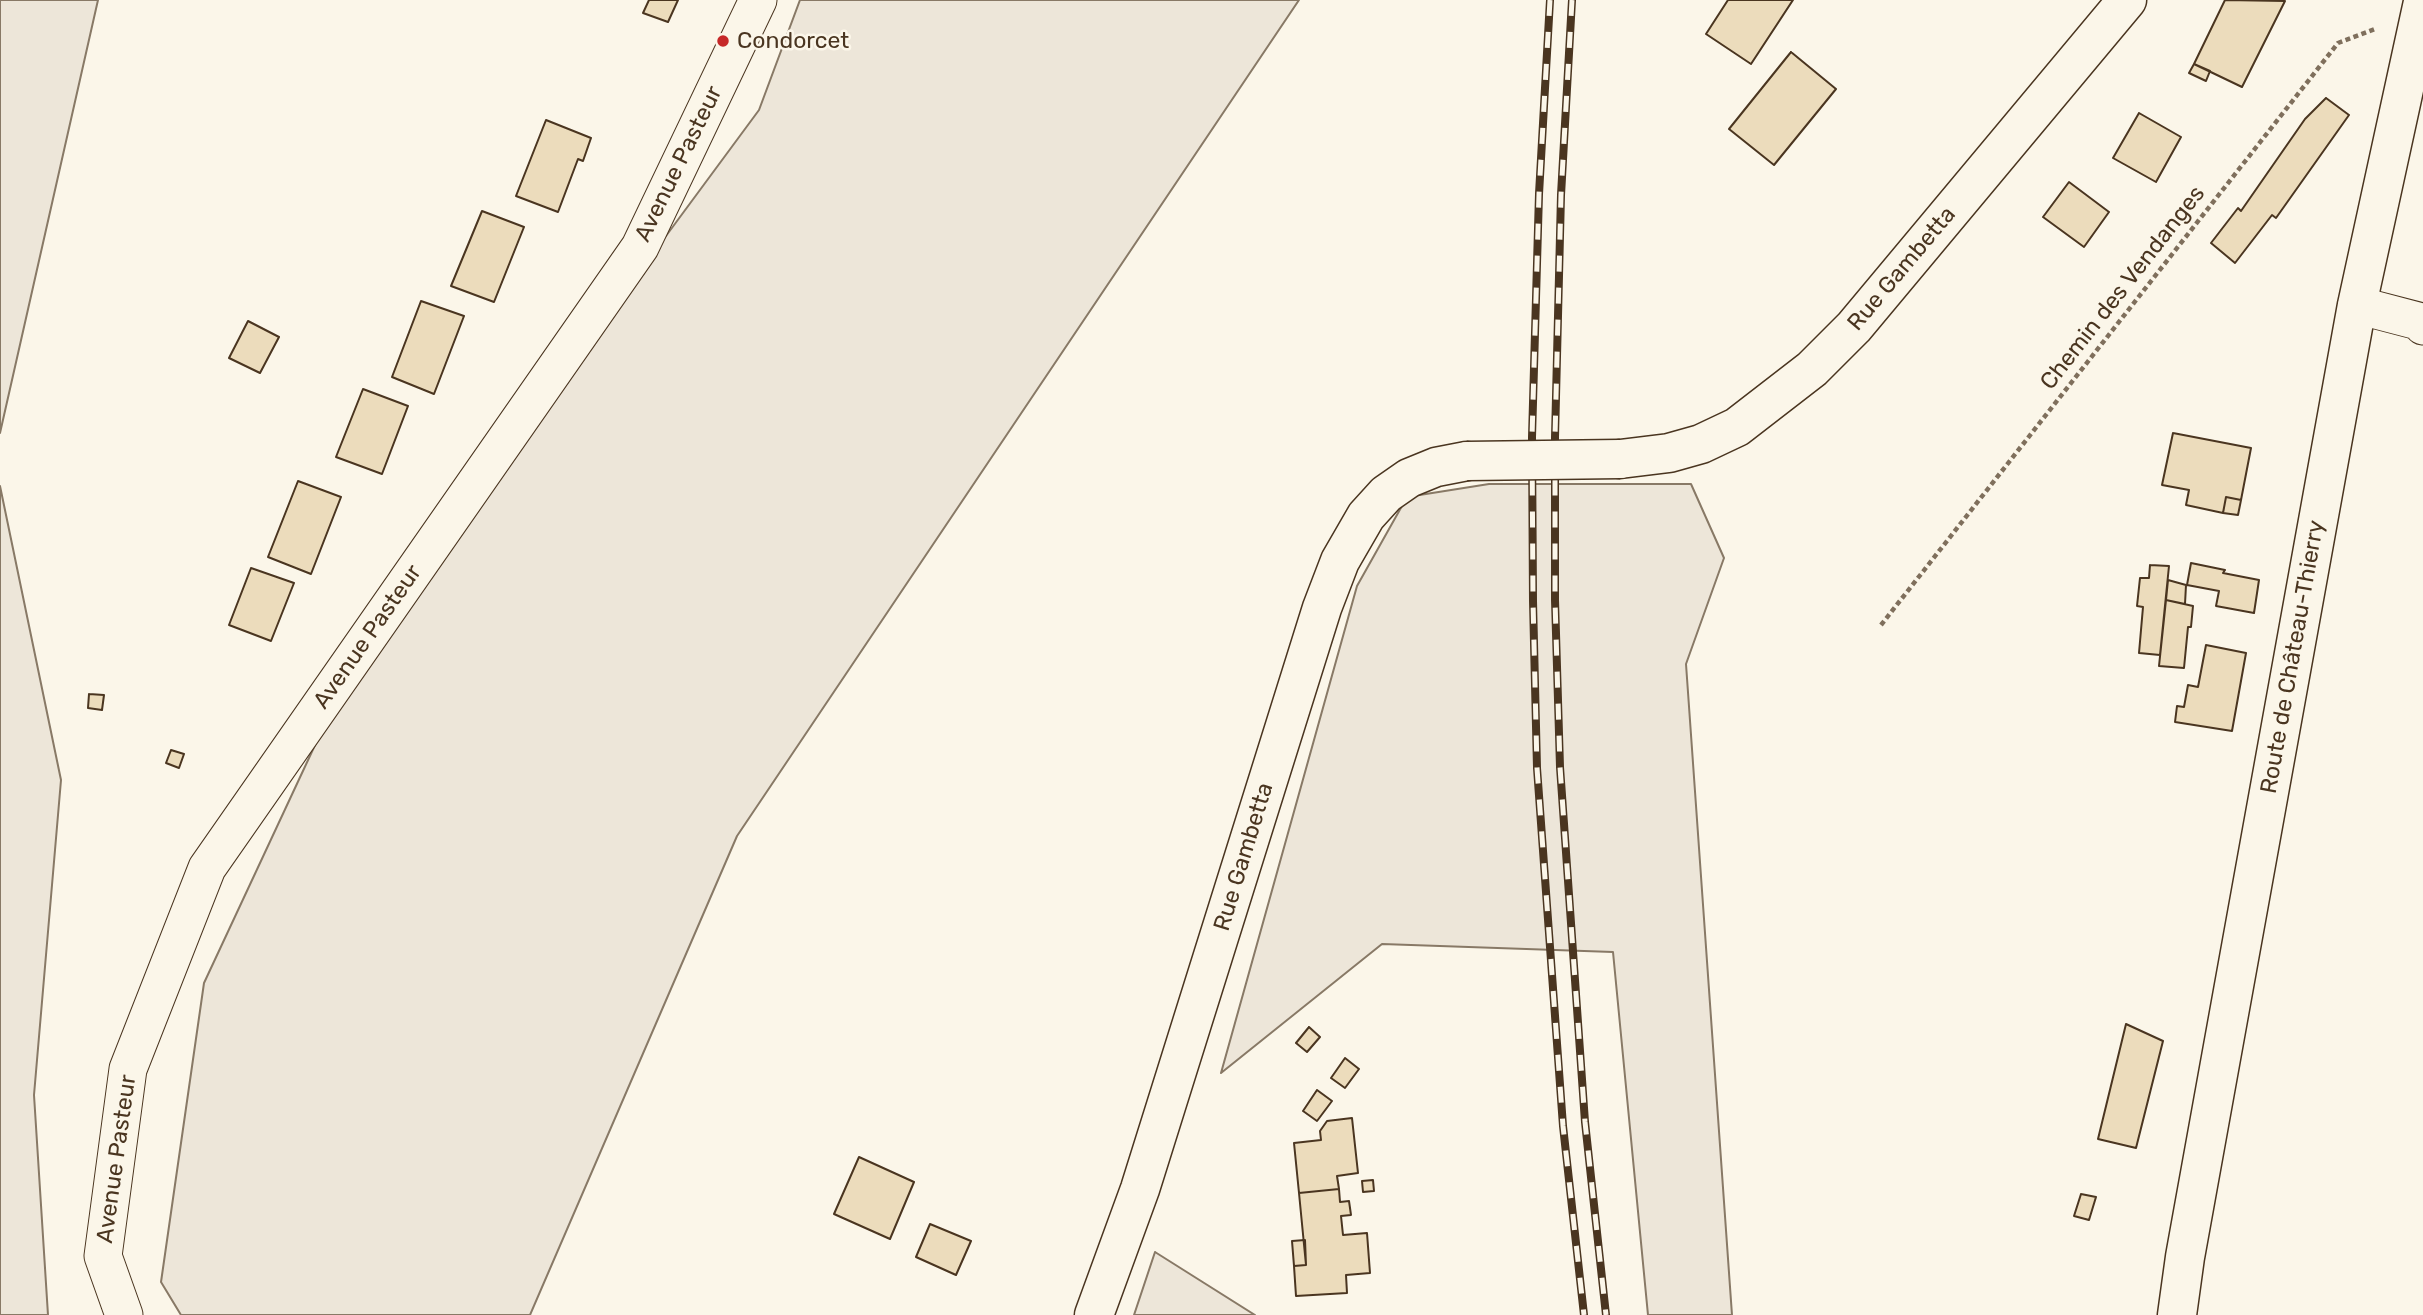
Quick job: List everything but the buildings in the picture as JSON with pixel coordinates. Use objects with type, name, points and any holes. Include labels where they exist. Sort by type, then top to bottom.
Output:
[{"type":"street","name":"Avenue Pasteur","points":[[124,1315],[103,1256],[128,1069],[208,868],[640,247],[758,0]]},
{"type":"street","name":"Rue Gambetta","points":[[1094,1315],[1140,1189],[1322,608],[1340,561],[1366,516],[1386,494],[1409,478],[1436,467],[1467,461],[1620,459],[1669,453],[1713,439],[1737,427],[1812,369],[1854,327],[2127,0]]},
{"type":"street","name":"Route de Château-Thierry","points":[[2176,1315],[2357,305],[2422,7]]},
{"type":"street","points":[[2357,305],[2422,323],[2423,327]]},
{"type":"path","name":"Chemin des Vendanges","points":[[1881,625],[2338,43],[2422,7]]},
{"type":"shaded area","points":[[0,0],[98,0],[0,433]]},
{"type":"shaded area","points":[[800,0],[1299,0],[737,836],[530,1315],[181,1315],[161,1282],[204,983],[358,653],[759,110]]},
{"type":"shaded area","points":[[1489,484],[1691,484],[1724,558],[1686,664],[1732,1315],[1648,1315],[1613,952],[1382,944],[1221,1073],[1357,586],[1407,497]]},
{"type":"shaded area","points":[[0,486],[61,780],[34,1095],[48,1315],[0,1315]]},
{"type":"shaded area","points":[[1155,1252],[1255,1315],[1134,1315]]},
{"type":"railway","points":[[1550,0],[1539,194],[1532,437],[1537,768],[1563,1126],[1584,1315]]},
{"type":"railway","points":[[1572,0],[1561,195],[1555,437],[1555,600],[1560,767],[1585,1122],[1606,1315]]},
{"type":"place","name":"Condorcet","points":[[723,41]]}]
